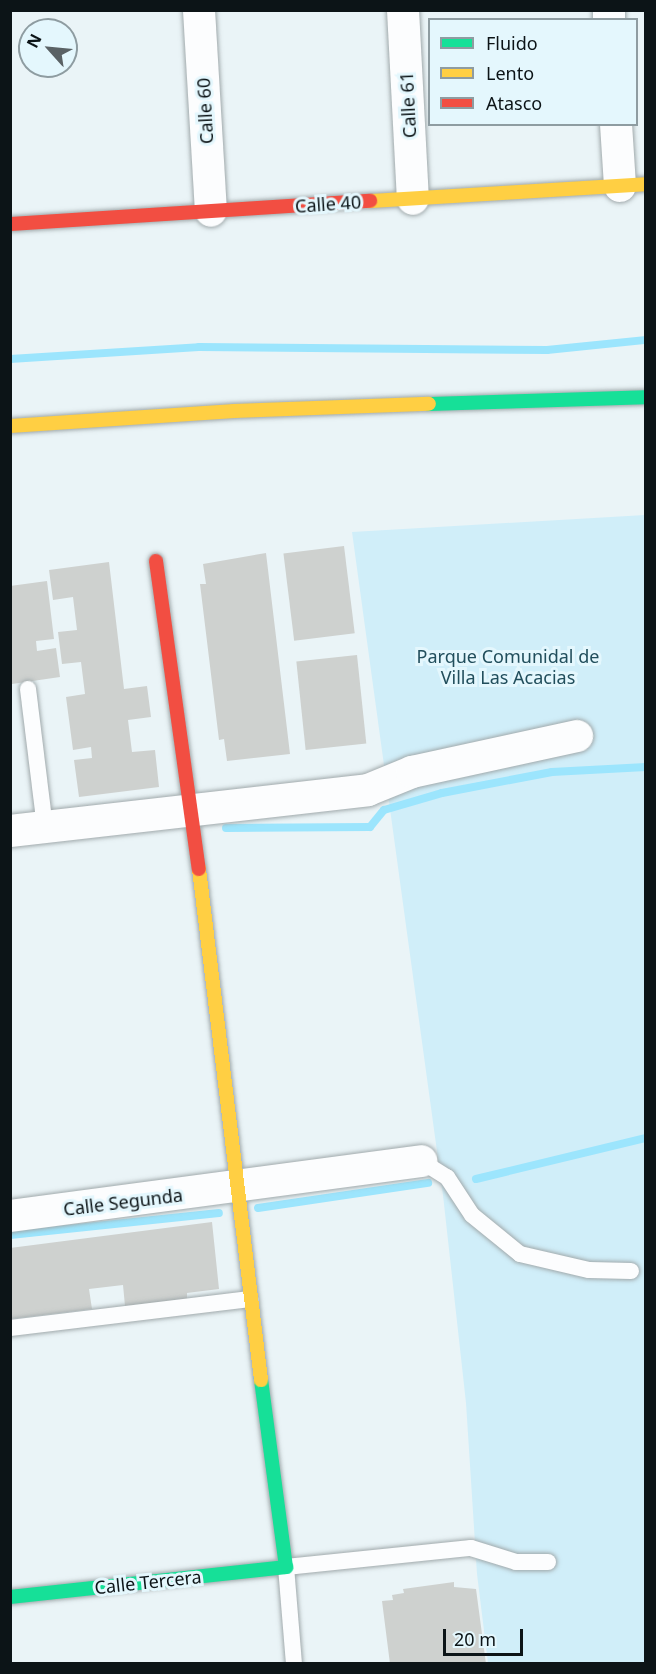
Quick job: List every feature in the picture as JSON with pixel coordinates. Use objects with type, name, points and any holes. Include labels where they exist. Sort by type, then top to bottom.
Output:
[{"type":"street","name":"Calle 60","points":[[199,10],[211,211]]},
{"type":"street","name":"Calle 61","points":[[403,10],[413,199]]},
{"type":"street","points":[[617,126],[633,185]]},
{"type":"street","name":"Calle 40","points":[[10,224],[633,185]]},
{"type":"street","points":[[10,426],[234,411],[645,398]]},
{"type":"street","points":[[156,561],[192,809],[236,1188],[286,1567]]},
{"type":"street","points":[[10,831],[368,790],[412,772],[577,736]]},
{"type":"street","name":"Calle Segunda","points":[[10,1216],[236,1188],[421,1161]]},
{"type":"street","name":"Calle Tercera","points":[[10,1597],[286,1567]]},
{"type":"lane","points":[[28,690],[45,827]]},
{"type":"lane","points":[[421,1161],[447,1177],[472,1215],[520,1254],[588,1269],[631,1271]]},
{"type":"lane","points":[[10,1328],[250,1299]]},
{"type":"lane","points":[[294,1664],[286,1567],[471,1548],[516,1563],[548,1562]]},
{"type":"green space","name":"Parque Comunidal de Villa Las Acacias","points":[[645,515],[645,1663],[488,1663],[477,1574],[466,1403],[443,1195],[352,532]]},
{"type":"building","points":[[344,546],[355,633],[294,641],[283,553]]},
{"type":"building","points":[[266,553],[290,754],[227,761],[224,739],[219,740],[200,584],[206,584],[203,564]]},
{"type":"building","points":[[109,562],[124,689],[147,686],[151,717],[128,720],[132,752],[155,750],[159,787],[79,797],[74,760],[92,758],[91,747],[73,750],[66,697],[85,694],[81,662],[62,664],[58,632],[77,630],[73,597],[53,600],[49,570]]},
{"type":"building","points":[[47,581],[54,639],[36,641],[37,651],[56,648],[60,677],[12,684],[10,586]]},
{"type":"building","points":[[357,655],[366,744],[306,750],[296,661]]},
{"type":"building","points":[[212,1222],[219,1289],[187,1293],[187,1299],[125,1306],[123,1285],[89,1289],[92,1309],[10,1319],[10,1248]]},
{"type":"building","points":[[454,1582],[454,1587],[476,1589],[486,1664],[390,1664],[382,1601],[393,1600],[392,1595],[404,1593],[403,1589]]},
{"type":"waterway","points":[[10,359],[199,347],[547,350],[646,340]]},
{"type":"waterway","points":[[226,828],[370,827],[384,810],[442,793],[552,772],[646,767]]},
{"type":"waterway","points":[[476,1179],[646,1138]]},
{"type":"waterway","points":[[258,1208],[428,1183]]},
{"type":"waterway","points":[[10,1235],[219,1213]]},
{"type":"traffic: fast","points":[[429,404],[646,397]]},
{"type":"traffic: fast","points":[[10,1597],[286,1567],[261,1380]]},
{"type":"traffic: slow","points":[[370,201],[646,184]]},
{"type":"traffic: slow","points":[[10,426],[234,411],[429,404]]},
{"type":"traffic: slow","points":[[199,869],[261,1380]]},
{"type":"traffic: jam","points":[[10,224],[370,201]]},
{"type":"traffic: jam","points":[[156,561],[199,869]]}]
